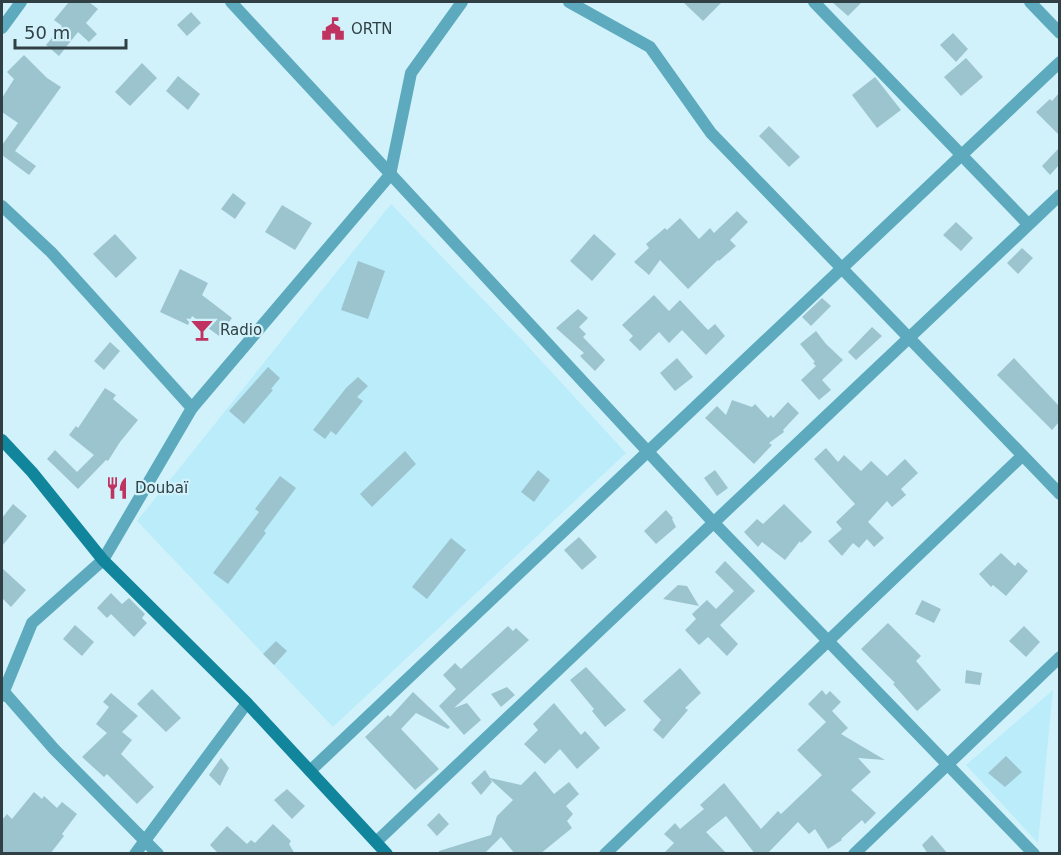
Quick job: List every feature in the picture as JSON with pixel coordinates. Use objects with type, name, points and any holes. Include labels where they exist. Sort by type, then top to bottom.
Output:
[{"type":"street","points":[[2,28],[21,2]]},
{"type":"street","points":[[231,2],[647,452],[1034,854]]},
{"type":"street","points":[[158,854],[3,694],[32,623],[103,560],[192,408],[390,176],[411,73],[462,2]]},
{"type":"street","points":[[569,2],[650,47],[711,133],[1059,494]]},
{"type":"street","points":[[814,2],[1028,224]]},
{"type":"street","points":[[1030,2],[1059,33]]},
{"type":"street","points":[[310,771],[1059,62]]},
{"type":"street","points":[[376,842],[1059,195]]},
{"type":"street","points":[[2,206],[51,252],[192,408]]},
{"type":"street","points":[[2,440],[32,472],[103,560],[247,704],[387,854]]},
{"type":"street","points":[[605,854],[1022,456]]},
{"type":"street","points":[[854,854],[1059,657]]},
{"type":"street","points":[[135,854],[247,704]]},
{"type":"shaded area","points":[[391,204],[524,342],[626,453],[333,727],[137,521]]},
{"type":"shaded area","points":[[1053,690],[1038,843],[966,765]]},
{"type":"building","points":[[69,2],[89,2],[98,9],[86,23],[97,34],[89,42],[78,32],[59,56],[46,45],[62,26],[54,20]]},
{"type":"building","points":[[683,2],[722,2],[703,21]]},
{"type":"building","points":[[832,2],[862,2],[848,16]]},
{"type":"building","points":[[191,12],[201,23],[187,36],[177,25]]},
{"type":"building","points":[[953,33],[968,49],[956,62],[940,45]]},
{"type":"building","points":[[24,55],[47,78],[61,87],[15,151],[36,166],[29,175],[2,155],[2,145],[18,123],[2,112],[2,98],[14,79],[7,72]]},
{"type":"building","points":[[966,58],[983,77],[961,96],[944,77]]},
{"type":"building","points":[[142,63],[157,78],[130,106],[115,92]]},
{"type":"building","points":[[178,76],[200,94],[188,110],[166,91]]},
{"type":"building","points":[[875,77],[901,110],[877,128],[852,95]]},
{"type":"building","points":[[1059,93],[1059,135],[1036,112]]},
{"type":"building","points":[[769,126],[800,157],[789,167],[759,136]]},
{"type":"building","points":[[1059,148],[1059,165],[1050,175],[1042,166]]},
{"type":"building","points":[[233,193],[246,203],[235,219],[221,209]]},
{"type":"building","points":[[282,205],[312,223],[295,250],[265,232]]},
{"type":"building","points":[[737,211],[748,222],[730,240],[736,246],[688,289],[660,260],[649,275],[634,262],[649,248],[646,244],[680,218],[699,239],[710,228],[714,233]]},
{"type":"building","points":[[956,222],[973,238],[961,251],[943,235]]},
{"type":"building","points":[[115,234],[137,258],[116,278],[93,254]]},
{"type":"building","points":[[594,234],[616,254],[592,281],[570,261]]},
{"type":"building","points":[[1022,248],[1033,258],[1018,274],[1007,263]]},
{"type":"building","points":[[358,261],[385,271],[368,319],[341,310]]},
{"type":"building","points":[[180,269],[208,283],[202,295],[232,318],[219,336],[192,316],[188,325],[160,312]]},
{"type":"building","points":[[654,295],[669,311],[680,300],[708,330],[715,324],[725,336],[706,355],[682,330],[669,343],[659,332],[640,351],[629,340],[633,336],[622,325]]},
{"type":"building","points":[[822,298],[831,306],[811,326],[802,317]]},
{"type":"building","points":[[578,309],[588,318],[579,327],[586,334],[583,337],[605,360],[595,371],[580,356],[584,353],[556,328]]},
{"type":"building","points":[[872,327],[882,336],[856,360],[848,352]]},
{"type":"building","points":[[816,331],[843,360],[822,380],[831,390],[819,400],[801,380],[816,366],[800,344]]},
{"type":"building","points":[[110,342],[120,351],[104,370],[94,361]]},
{"type":"building","points":[[677,358],[693,377],[675,391],[660,373]]},
{"type":"building","points":[[1014,358],[1059,406],[1059,422],[1052,430],[997,375]]},
{"type":"building","points":[[268,367],[280,378],[271,389],[273,390],[244,424],[229,411]]},
{"type":"building","points":[[358,377],[368,386],[357,397],[363,401],[336,435],[331,431],[325,439],[313,430],[346,388]]},
{"type":"building","points":[[105,388],[116,395],[113,399],[138,420],[108,461],[106,460],[78,489],[47,459],[55,450],[77,472],[94,455],[69,435],[76,426],[78,428]]},
{"type":"building","points":[[732,400],[752,407],[755,404],[768,418],[771,415],[773,418],[788,402],[799,413],[783,430],[784,432],[769,443],[772,445],[754,464],[705,418],[717,406],[726,415]]},
{"type":"building","points":[[826,448],[838,462],[844,455],[861,471],[871,461],[887,476],[905,459],[918,473],[901,489],[906,495],[892,507],[887,501],[868,522],[884,538],[874,547],[867,539],[859,548],[853,543],[842,556],[828,541],[842,529],[836,522],[855,504],[814,459]]},
{"type":"building","points":[[405,451],[416,464],[372,507],[360,494]]},
{"type":"building","points":[[538,470],[550,480],[534,502],[521,492]]},
{"type":"building","points":[[715,470],[728,488],[717,496],[704,478]]},
{"type":"building","points":[[280,476],[296,488],[228,584],[213,573],[259,512],[255,509]]},
{"type":"building","points":[[13,504],[27,516],[2,546],[2,518]]},
{"type":"building","points":[[784,504],[812,532],[801,543],[800,541],[785,560],[762,542],[758,547],[744,532],[757,519],[763,524]]},
{"type":"building","points":[[666,510],[673,518],[676,527],[656,544],[644,531]]},
{"type":"building","points":[[579,537],[597,557],[582,570],[564,550]]},
{"type":"building","points":[[451,538],[466,550],[427,599],[412,587]]},
{"type":"building","points":[[1001,553],[1015,566],[1018,562],[1028,571],[1006,596],[993,585],[991,587],[979,574]]},
{"type":"building","points":[[725,561],[755,591],[720,625],[738,644],[727,656],[708,637],[699,645],[685,630],[696,619],[692,614],[707,600],[716,609],[734,591],[715,572]]},
{"type":"building","points":[[2,568],[26,590],[11,607],[2,598]]},
{"type":"building","points":[[678,585],[687,586],[699,606],[663,599]]},
{"type":"building","points":[[111,593],[122,604],[129,598],[145,614],[142,618],[147,623],[134,637],[111,614],[107,618],[97,608]]},
{"type":"building","points":[[922,600],[941,609],[934,623],[915,614]]},
{"type":"building","points":[[888,623],[921,656],[916,661],[941,690],[917,711],[893,684],[895,683],[861,649]]},
{"type":"building","points":[[75,625],[94,642],[82,656],[63,639]]},
{"type":"building","points":[[508,626],[513,631],[516,628],[529,640],[454,708],[467,703],[481,720],[464,735],[439,706],[456,689],[443,675],[455,663],[461,669]]},
{"type":"building","points":[[1024,626],[1040,642],[1026,657],[1009,641]]},
{"type":"building","points":[[276,641],[287,651],[274,665],[263,654]]},
{"type":"building","points":[[586,667],[626,710],[605,727],[592,711],[594,709],[570,680]]},
{"type":"building","points":[[680,668],[701,693],[685,708],[688,710],[663,739],[653,730],[661,720],[643,701]]},
{"type":"building","points":[[966,670],[982,673],[980,685],[965,683]]},
{"type":"building","points":[[507,687],[515,695],[501,707],[491,694]]},
{"type":"building","points":[[152,689],[181,718],[166,732],[137,704]]},
{"type":"building","points":[[822,690],[826,695],[830,691],[841,702],[832,711],[848,728],[841,734],[885,760],[858,758],[871,772],[851,790],[876,813],[865,824],[862,820],[842,840],[828,849],[815,829],[809,834],[798,822],[767,854],[755,854],[726,816],[706,832],[727,854],[663,854],[674,843],[664,834],[675,823],[680,829],[704,809],[700,805],[724,783],[761,829],[778,811],[781,814],[822,775],[797,750],[826,722],[808,704]]},
{"type":"building","points":[[413,692],[450,727],[448,729],[416,713],[401,729],[439,769],[415,790],[365,737],[388,715],[390,717]]},
{"type":"building","points":[[111,693],[138,716],[122,732],[132,740],[121,754],[154,787],[137,804],[107,774],[104,777],[82,757],[107,733],[96,724],[109,707],[103,702]]},
{"type":"building","points":[[554,703],[581,735],[585,731],[600,748],[577,769],[560,749],[545,764],[524,744],[538,730],[533,724]]},
{"type":"building","points":[[1006,756],[1022,772],[1005,787],[988,773]]},
{"type":"building","points":[[221,758],[229,768],[220,786],[209,775]]},
{"type":"building","points":[[485,770],[490,778],[521,785],[535,771],[554,794],[569,782],[579,794],[566,806],[573,814],[567,821],[572,828],[540,854],[515,854],[501,837],[484,854],[439,854],[439,851],[491,835],[497,816],[513,800],[490,779],[492,782],[481,795],[471,783]]},
{"type":"building","points":[[287,789],[305,806],[292,819],[274,800]]},
{"type":"building","points":[[34,792],[42,799],[44,796],[57,808],[62,802],[77,814],[50,854],[2,854],[2,820],[7,814],[12,819]]},
{"type":"building","points":[[439,813],[449,824],[437,836],[427,825]]},
{"type":"building","points":[[273,824],[291,841],[289,844],[295,854],[219,854],[210,845],[227,826],[247,844],[251,840],[255,843]]},
{"type":"building","points":[[932,835],[948,854],[928,854],[922,845]]},
{"type":"place","name":"ORTN","points":[[333,29]]},
{"type":"place","name":"Radio","points":[[202,330]]},
{"type":"place","name":"Doubaï","points":[[117,488]]}]
